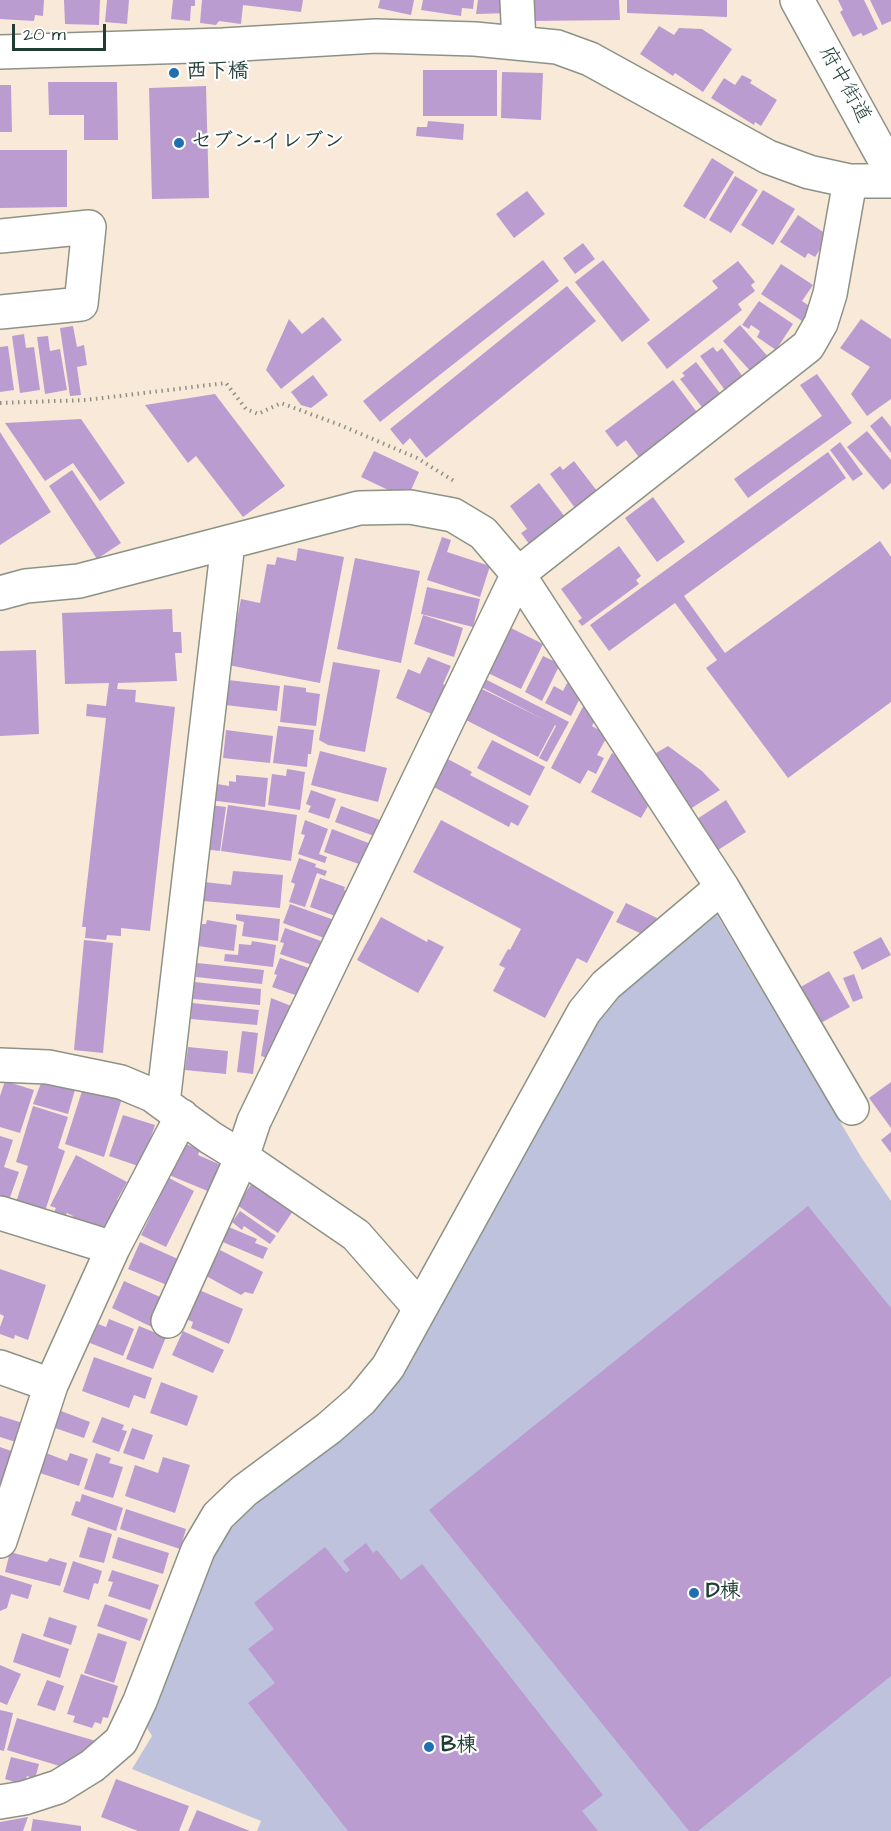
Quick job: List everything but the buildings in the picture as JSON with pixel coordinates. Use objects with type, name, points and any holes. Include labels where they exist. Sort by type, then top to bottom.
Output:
[{"type":"main road","points":[[517,0],[519,43]]},
{"type":"main road","name":"府中街道","points":[[797,0],[891,171]]},
{"type":"main road","points":[[0,52],[223,45],[376,36],[475,39],[557,47],[590,59],[768,157],[809,172],[850,181],[891,182]]},
{"type":"main road","points":[[168,1321],[242,1157],[254,1121],[510,587],[519,574],[808,346],[821,323],[830,294],[850,181]]},
{"type":"main road","points":[[0,236],[89,227],[81,304],[0,312]]},
{"type":"main road","points":[[0,593],[26,586],[79,581],[359,508],[410,507],[453,515],[483,533],[519,574],[722,887],[852,1108]]},
{"type":"main road","points":[[1,1538],[51,1385],[172,1109],[228,543]]},
{"type":"main road","points":[[0,1802],[24,1798],[58,1787],[92,1766],[121,1741],[140,1701],[198,1550],[218,1516],[244,1491],[329,1428],[361,1400],[388,1367],[584,1012],[606,985],[722,887]]},
{"type":"main road","points":[[0,1065],[48,1067],[121,1082],[152,1095],[211,1138],[356,1234],[420,1308]]},
{"type":"main road","points":[[0,1213],[113,1248]]},
{"type":"main road","points":[[0,1367],[51,1385]]},
{"type":"path","points":[[0,403],[86,400],[226,383],[246,408],[258,414],[281,404],[340,425],[417,459],[457,482]]},
{"type":"shaded area","points":[[717,915],[861,1157],[891,1201],[891,1831],[257,1831],[261,1821],[132,1769],[152,1736],[144,1723],[215,1555],[227,1534],[248,1508],[336,1439],[601,1014],[616,997]]},
{"type":"place","name":"西下橋","points":[[174,73]]},
{"type":"place","name":"セブン-イレブン","points":[[179,143]]},
{"type":"place","name":"D棟","points":[[694,1593]]},
{"type":"place","name":"B棟","points":[[429,1747]]}]
